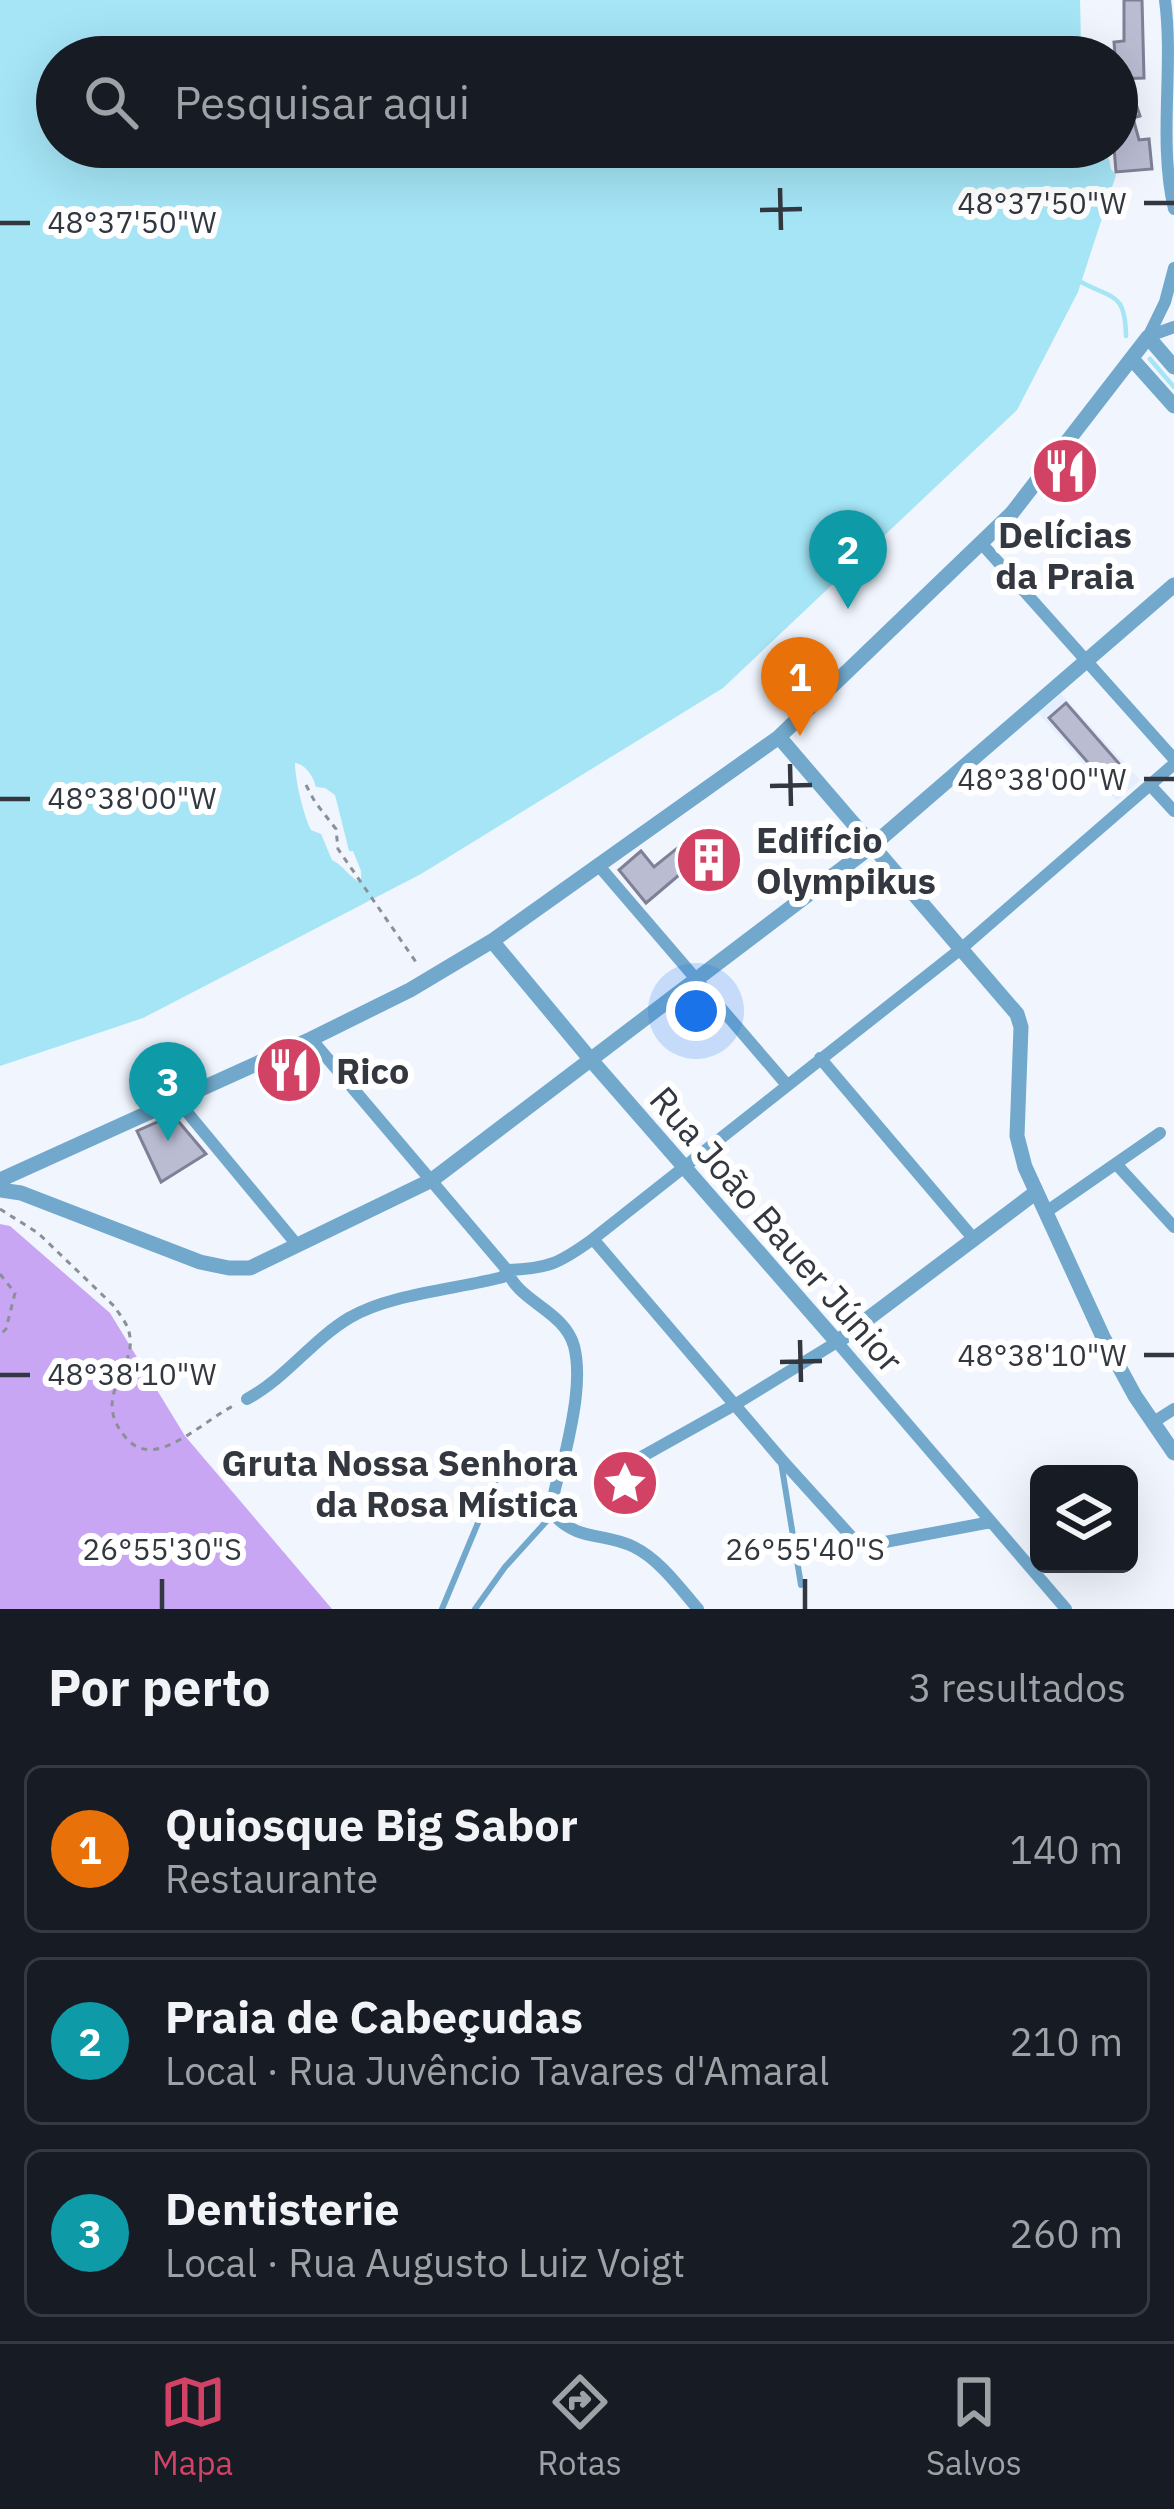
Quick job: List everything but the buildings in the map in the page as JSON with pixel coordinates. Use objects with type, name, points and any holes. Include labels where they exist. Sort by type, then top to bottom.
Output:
[{"type":"street","points":[[1165,0],[1168,174],[1174,209]]},
{"type":"street","points":[[21,1193],[8,1176],[311,1039],[492,941],[779,736],[1026,498],[1148,337],[1174,268]]},
{"type":"street","points":[[1148,337],[1174,327]]},
{"type":"street","points":[[1148,337],[1174,367]]},
{"type":"street","points":[[1132,359],[1174,406]]},
{"type":"street","points":[[507,1270],[554,1264],[593,1239],[962,948],[1174,761],[982,544]]},
{"type":"street","points":[[0,1190],[21,1193],[214,1266],[250,1268],[432,1180],[872,846],[1174,585]]},
{"type":"street","points":[[779,736],[1017,1014],[1021,1153],[1103,1337],[1174,1453]]},
{"type":"street","points":[[1150,785],[1174,811]]},
{"type":"street","points":[[599,866],[787,1085]]},
{"type":"street","name":"Rua João Bauer Júnior","points":[[492,941],[1066,1609]]},
{"type":"street","points":[[311,1039],[507,1270],[512,1284],[558,1320],[574,1346],[576,1379],[553,1514],[566,1528],[630,1545],[652,1559],[698,1609]]},
{"type":"street","points":[[820,1058],[973,1238]]},
{"type":"street","points":[[177,1100],[298,1246]]},
{"type":"street","points":[[1046,1212],[1160,1133]]},
{"type":"street","points":[[1117,1165],[1174,1227]]},
{"type":"street","points":[[636,1460],[837,1342],[1036,1193]]},
{"type":"street","points":[[593,1239],[861,1545],[991,1522]]},
{"type":"street","points":[[247,1399],[273,1384],[331,1331],[364,1311],[503,1277],[507,1270]]},
{"type":"street","points":[[1152,1423],[1174,1409]]},
{"type":"lane","points":[[781,1459],[801,1585]]},
{"type":"lane","points":[[442,1609],[498,1475]]},
{"type":"lane","points":[[475,1609],[553,1514]]},
{"type":"path","points":[[306,785],[336,829],[338,849],[427,980]]},
{"type":"path","points":[[0,1210],[38,1233],[124,1321],[130,1343],[112,1402],[115,1417],[132,1444],[147,1451],[165,1447],[247,1399]]},
{"type":"path","points":[[0,1274],[15,1293],[0,1336]]},
{"type":"path","points":[[602,1480],[636,1460]]},
{"type":"shaded area","points":[[1061,694],[1140,780],[1117,801],[1038,713]]},
{"type":"shaded area","points":[[0,1224],[10,1226],[110,1313],[185,1436],[332,1609],[0,1609]]},
{"type":"water","points":[[0,0],[1080,0],[1081,36],[36,36],[36,168],[1111,168],[1116,175],[1078,292],[1017,410],[723,688],[421,874],[143,1018],[0,1066]],"holes":[[[295,763],[309,772],[316,787],[335,795],[361,883],[332,860],[321,834],[311,830]]]},
{"type":"waterway","points":[[1081,282],[1116,300],[1126,336]]},
{"type":"waterway","points":[[1150,359],[1174,387]]},
{"type":"place","name":"Delícias da Praia","points":[[1065,471]]},
{"type":"place","name":"Praia de Cabeçudas","points":[[848,609]]},
{"type":"place","name":"Quiosque Big Sabor","points":[[800,736]]},
{"type":"place","name":"Edifício Olympikus","points":[[709,860]]},
{"type":"place","name":"Rico","points":[[289,1070]]},
{"type":"place","name":"Dentisterie","points":[[168,1141]]},
{"type":"place","name":"Gruta Nossa Senhora da Rosa Mística","points":[[625,1483]]}]
